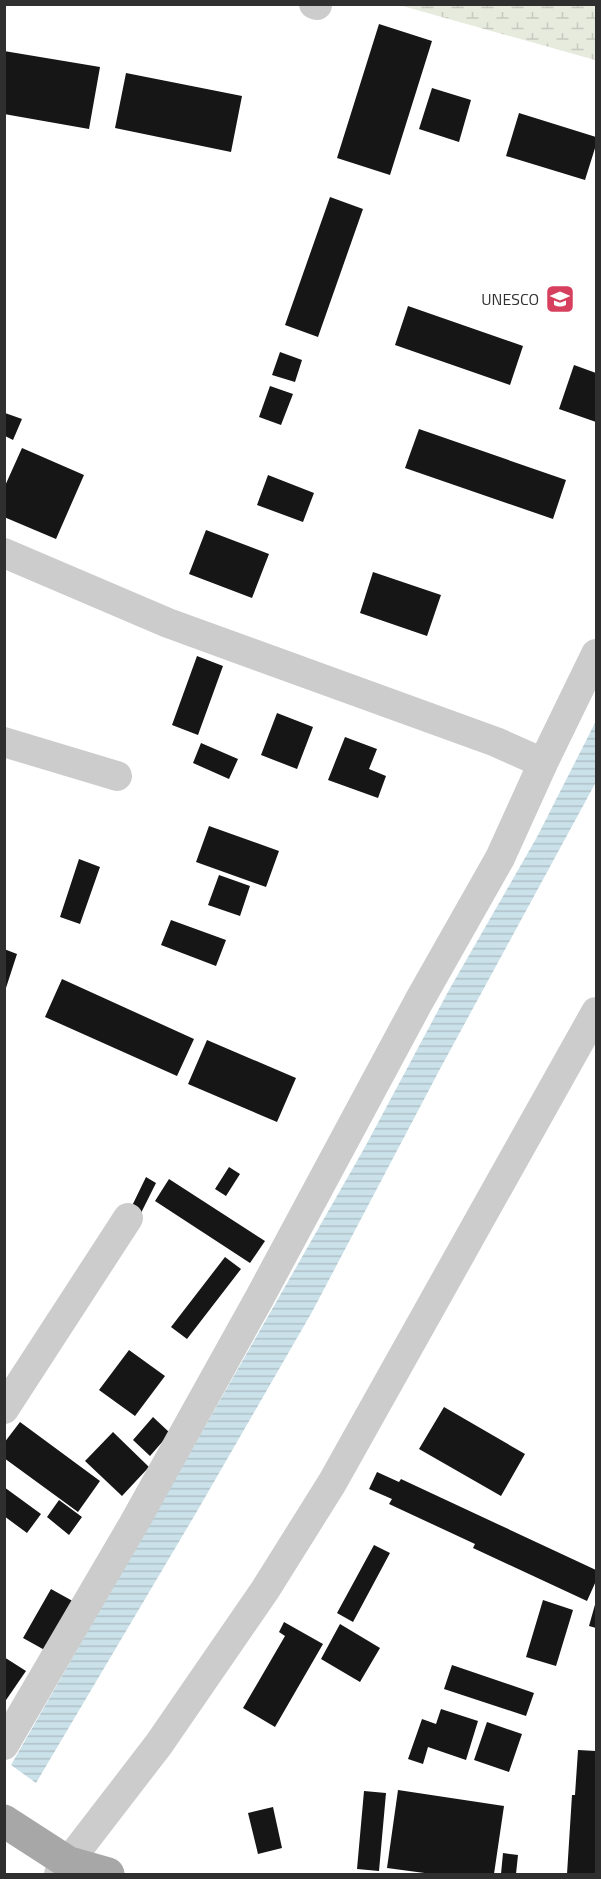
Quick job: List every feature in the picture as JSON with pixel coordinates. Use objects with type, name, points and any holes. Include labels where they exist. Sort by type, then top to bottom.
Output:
[{"type":"main road","points":[[4,1821],[64,1869],[108,1875]]},
{"type":"street","points":[[4,553],[168,623],[496,742],[543,763]]},
{"type":"street","points":[[4,1745],[133,1525],[260,1297],[419,1001],[500,858],[543,763],[597,654]]},
{"type":"street","points":[[4,742],[117,776]]},
{"type":"street","points":[[64,1869],[159,1744],[265,1590],[332,1483],[597,1012]]},
{"type":"street","points":[[4,1409],[128,1218]]},
{"type":"green space","points":[[399,5],[596,5],[596,61],[595,60]]},
{"type":"water","points":[[596,721],[596,782],[440,1069],[312,1312],[36,1783],[11,1765],[365,1147],[449,990],[537,837]]},
{"type":"building","points":[[379,24],[432,41],[390,175],[337,158]]},
{"type":"building","points":[[4,51],[100,67],[89,129],[4,114]]},
{"type":"building","points":[[126,73],[242,96],[231,152],[115,128]]},
{"type":"building","points":[[432,88],[471,100],[459,142],[419,129]]},
{"type":"building","points":[[519,113],[596,137],[596,145],[585,180],[506,156]]},
{"type":"building","points":[[330,197],[363,209],[318,337],[285,325]]},
{"type":"building","points":[[408,306],[523,346],[510,385],[395,345]]},
{"type":"building","points":[[280,352],[302,360],[295,382],[272,375]]},
{"type":"building","points":[[574,365],[596,373],[596,422],[559,409]]},
{"type":"building","points":[[270,386],[293,394],[281,425],[259,417]]},
{"type":"building","points":[[5,413],[22,419],[13,440],[5,436]]},
{"type":"building","points":[[419,429],[566,480],[553,519],[405,468]]},
{"type":"building","points":[[22,448],[84,475],[56,539],[4,517],[4,488]]},
{"type":"building","points":[[268,475],[314,493],[303,522],[257,505]]},
{"type":"building","points":[[206,530],[269,554],[252,598],[189,574]]},
{"type":"building","points":[[373,572],[441,595],[427,636],[360,613]]},
{"type":"building","points":[[197,656],[223,666],[198,735],[172,725]]},
{"type":"building","points":[[277,713],[313,727],[297,769],[261,755]]},
{"type":"building","points":[[345,737],[377,749],[369,769],[386,776],[378,798],[328,780]]},
{"type":"building","points":[[201,743],[238,759],[229,779],[193,763]]},
{"type":"building","points":[[209,826],[279,851],[266,887],[196,862]]},
{"type":"building","points":[[79,859],[100,867],[80,924],[60,917]]},
{"type":"building","points":[[219,875],[250,886],[240,916],[208,905]]},
{"type":"building","points":[[171,920],[226,940],[216,966],[161,945]]},
{"type":"building","points":[[4,949],[17,954],[5,991],[4,991]]},
{"type":"building","points":[[62,979],[194,1039],[177,1076],[45,1017]]},
{"type":"building","points":[[207,1040],[296,1078],[277,1122],[188,1084]]},
{"type":"building","points":[[229,1167],[240,1174],[226,1196],[215,1189]]},
{"type":"building","points":[[146,1177],[156,1183],[140,1215],[130,1210]]},
{"type":"building","points":[[169,1179],[265,1241],[250,1263],[155,1201]]},
{"type":"building","points":[[225,1257],[241,1269],[187,1339],[171,1327]]},
{"type":"building","points":[[129,1350],[165,1376],[135,1416],[99,1390]]},
{"type":"building","points":[[444,1407],[525,1454],[501,1496],[419,1449]]},
{"type":"building","points":[[153,1417],[170,1433],[150,1456],[133,1440]]},
{"type":"building","points":[[20,1422],[100,1481],[78,1512],[4,1458],[4,1443]]},
{"type":"building","points":[[113,1432],[149,1467],[122,1496],[85,1461]]},
{"type":"building","points":[[377,1472],[399,1482],[401,1479],[596,1570],[596,1581],[587,1601],[473,1548],[475,1544],[389,1504],[392,1499],[369,1489]]},
{"type":"building","points":[[4,1487],[41,1514],[27,1533],[4,1516]]},
{"type":"building","points":[[59,1500],[82,1517],[69,1535],[47,1517]]},
{"type":"building","points":[[374,1545],[390,1553],[353,1622],[337,1613]]},
{"type":"building","points":[[51,1589],[78,1604],[50,1653],[23,1638]]},
{"type":"building","points":[[543,1600],[573,1610],[556,1666],[526,1657]]},
{"type":"building","points":[[596,1601],[596,1628],[589,1626]]},
{"type":"building","points":[[284,1622],[323,1644],[275,1727],[243,1708],[285,1636],[279,1632]]},
{"type":"building","points":[[340,1624],[380,1648],[360,1682],[321,1659]]},
{"type":"building","points":[[4,1657],[26,1671],[4,1703]]},
{"type":"building","points":[[452,1665],[534,1693],[526,1716],[444,1689]]},
{"type":"building","points":[[441,1709],[478,1721],[466,1760],[428,1747],[423,1764],[408,1759],[422,1719],[436,1724]]},
{"type":"building","points":[[487,1722],[522,1734],[509,1772],[474,1760]]},
{"type":"building","points":[[578,1750],[596,1751],[596,1874],[567,1874],[572,1795],[575,1795]]},
{"type":"building","points":[[398,1790],[504,1806],[494,1874],[432,1874],[387,1868]]},
{"type":"building","points":[[364,1791],[386,1793],[379,1871],[357,1869]]},
{"type":"building","points":[[273,1807],[282,1848],[258,1854],[248,1813]]},
{"type":"building","points":[[503,1853],[518,1855],[516,1874],[501,1874]]},
{"type":"place","name":"UNESCO","points":[[560,299]]}]
